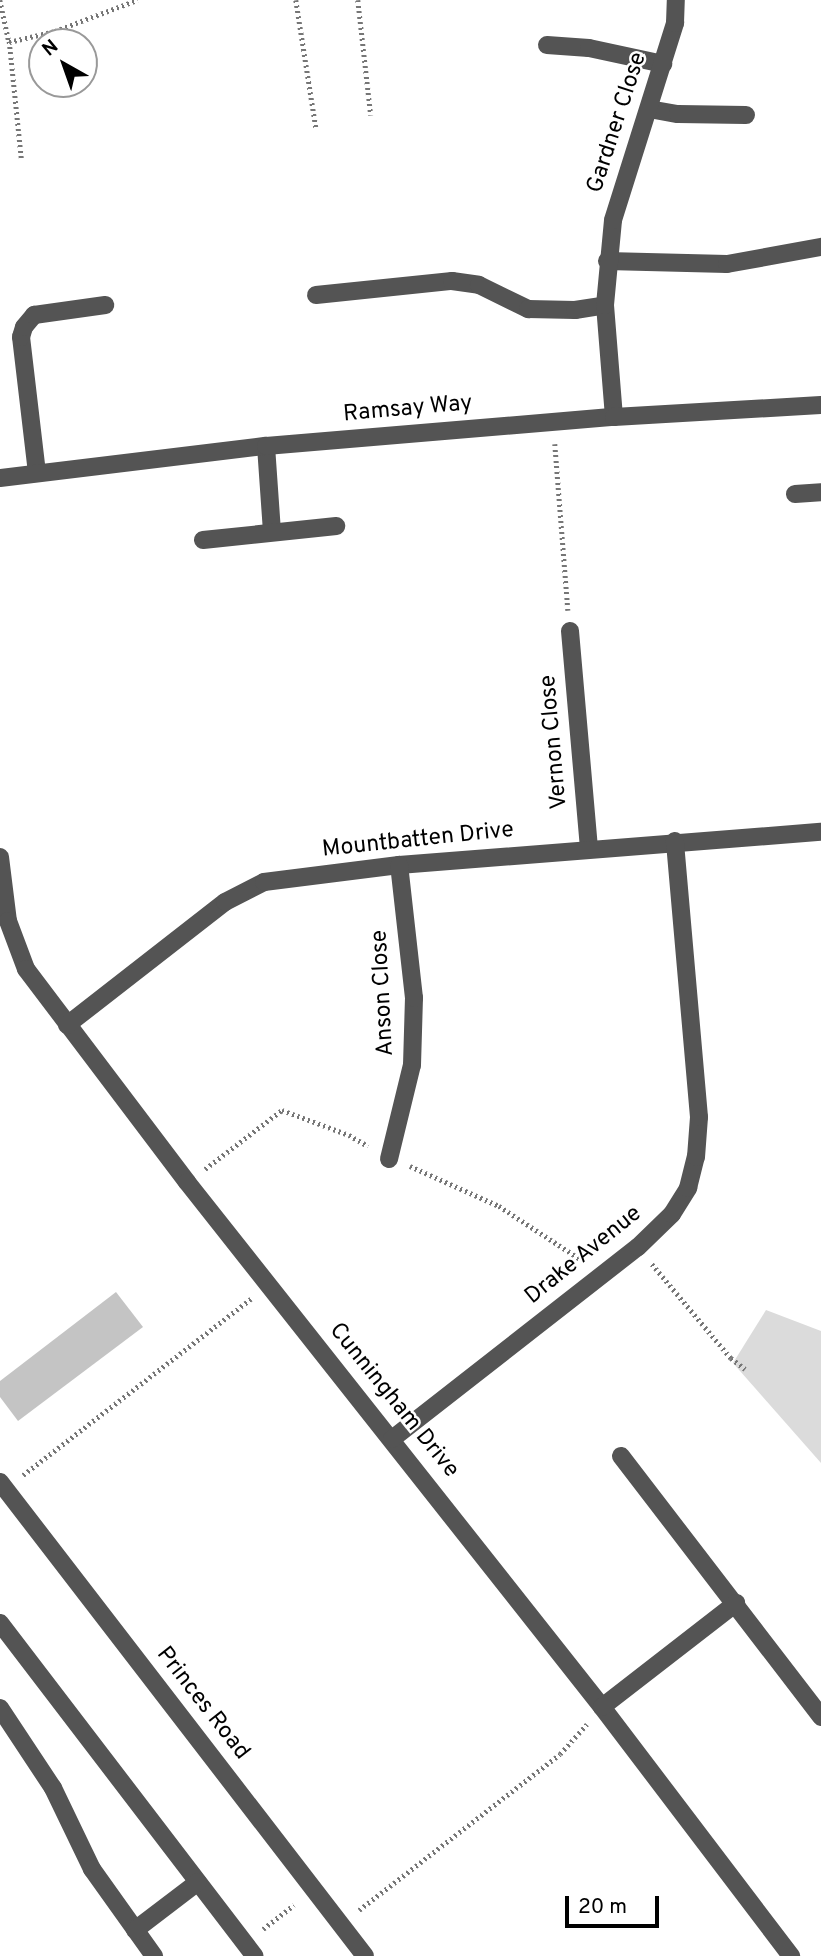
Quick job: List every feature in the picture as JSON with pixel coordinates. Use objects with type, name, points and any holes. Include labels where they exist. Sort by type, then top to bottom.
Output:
[{"type":"street","name":"Gardner Close","points":[[614,417],[605,305],[607,261],[613,220],[675,23],[676,0]]},
{"type":"street","points":[[547,45],[589,48],[663,64]]},
{"type":"street","points":[[649,109],[678,114],[746,115]]},
{"type":"street","points":[[607,261],[727,264],[821,247]]},
{"type":"street","points":[[316,295],[452,281],[479,285],[528,309],[575,310],[605,305]]},
{"type":"street","points":[[37,473],[21,337],[24,327],[34,316],[105,305]]},
{"type":"street","name":"Ramsay Way","points":[[0,478],[266,446],[614,417],[821,405]]},
{"type":"street","points":[[266,446],[272,532]]},
{"type":"street","points":[[795,494],[821,492]]},
{"type":"street","points":[[203,540],[336,526]]},
{"type":"street","name":"Vernon Close","points":[[570,631],[589,849]]},
{"type":"street","name":"Mountbatten Drive","points":[[67,1026],[225,902],[264,883],[399,864],[821,832]]},
{"type":"street","name":"Drake Avenue","points":[[392,1439],[638,1247],[671,1214],[688,1188],[696,1157],[699,1118],[675,841]]},
{"type":"street","name":"Cunningham Drive","points":[[0,858],[4,923],[26,970],[269,1285],[602,1707],[791,1956]]},
{"type":"street","name":"Anson Close","points":[[389,1159],[412,1065],[414,998],[399,864]]},
{"type":"street","points":[[621,1456],[821,1717]]},
{"type":"street","name":"Princes Road","points":[[2,1487],[365,1956]]},
{"type":"street","points":[[602,1707],[736,1603]]},
{"type":"street","points":[[0,1623],[250,1950]]},
{"type":"street","points":[[0,1708],[53,1788],[92,1868],[154,1956]]},
{"type":"street","points":[[135,1930],[198,1882]]},
{"type":"path","points":[[0,0],[9,42],[21,158]]},
{"type":"path","points":[[9,42],[55,31],[137,0]]},
{"type":"path","points":[[296,0],[316,127]]},
{"type":"path","points":[[358,0],[371,115]]},
{"type":"path","points":[[554,422],[570,631]]},
{"type":"path","points":[[638,1247],[731,1358],[746,1369]]},
{"type":"path","points":[[2,1487],[269,1285]]},
{"type":"path","points":[[342,1925],[374,1896],[560,1754],[602,1707]]},
{"type":"path","points":[[250,1950],[315,1889]]},
{"type":"shaded area","points":[[766,1310],[821,1331],[821,1463],[733,1363]]},
{"type":"building","points":[[116,1292],[143,1327],[18,1421],[0,1397],[0,1381]]}]
